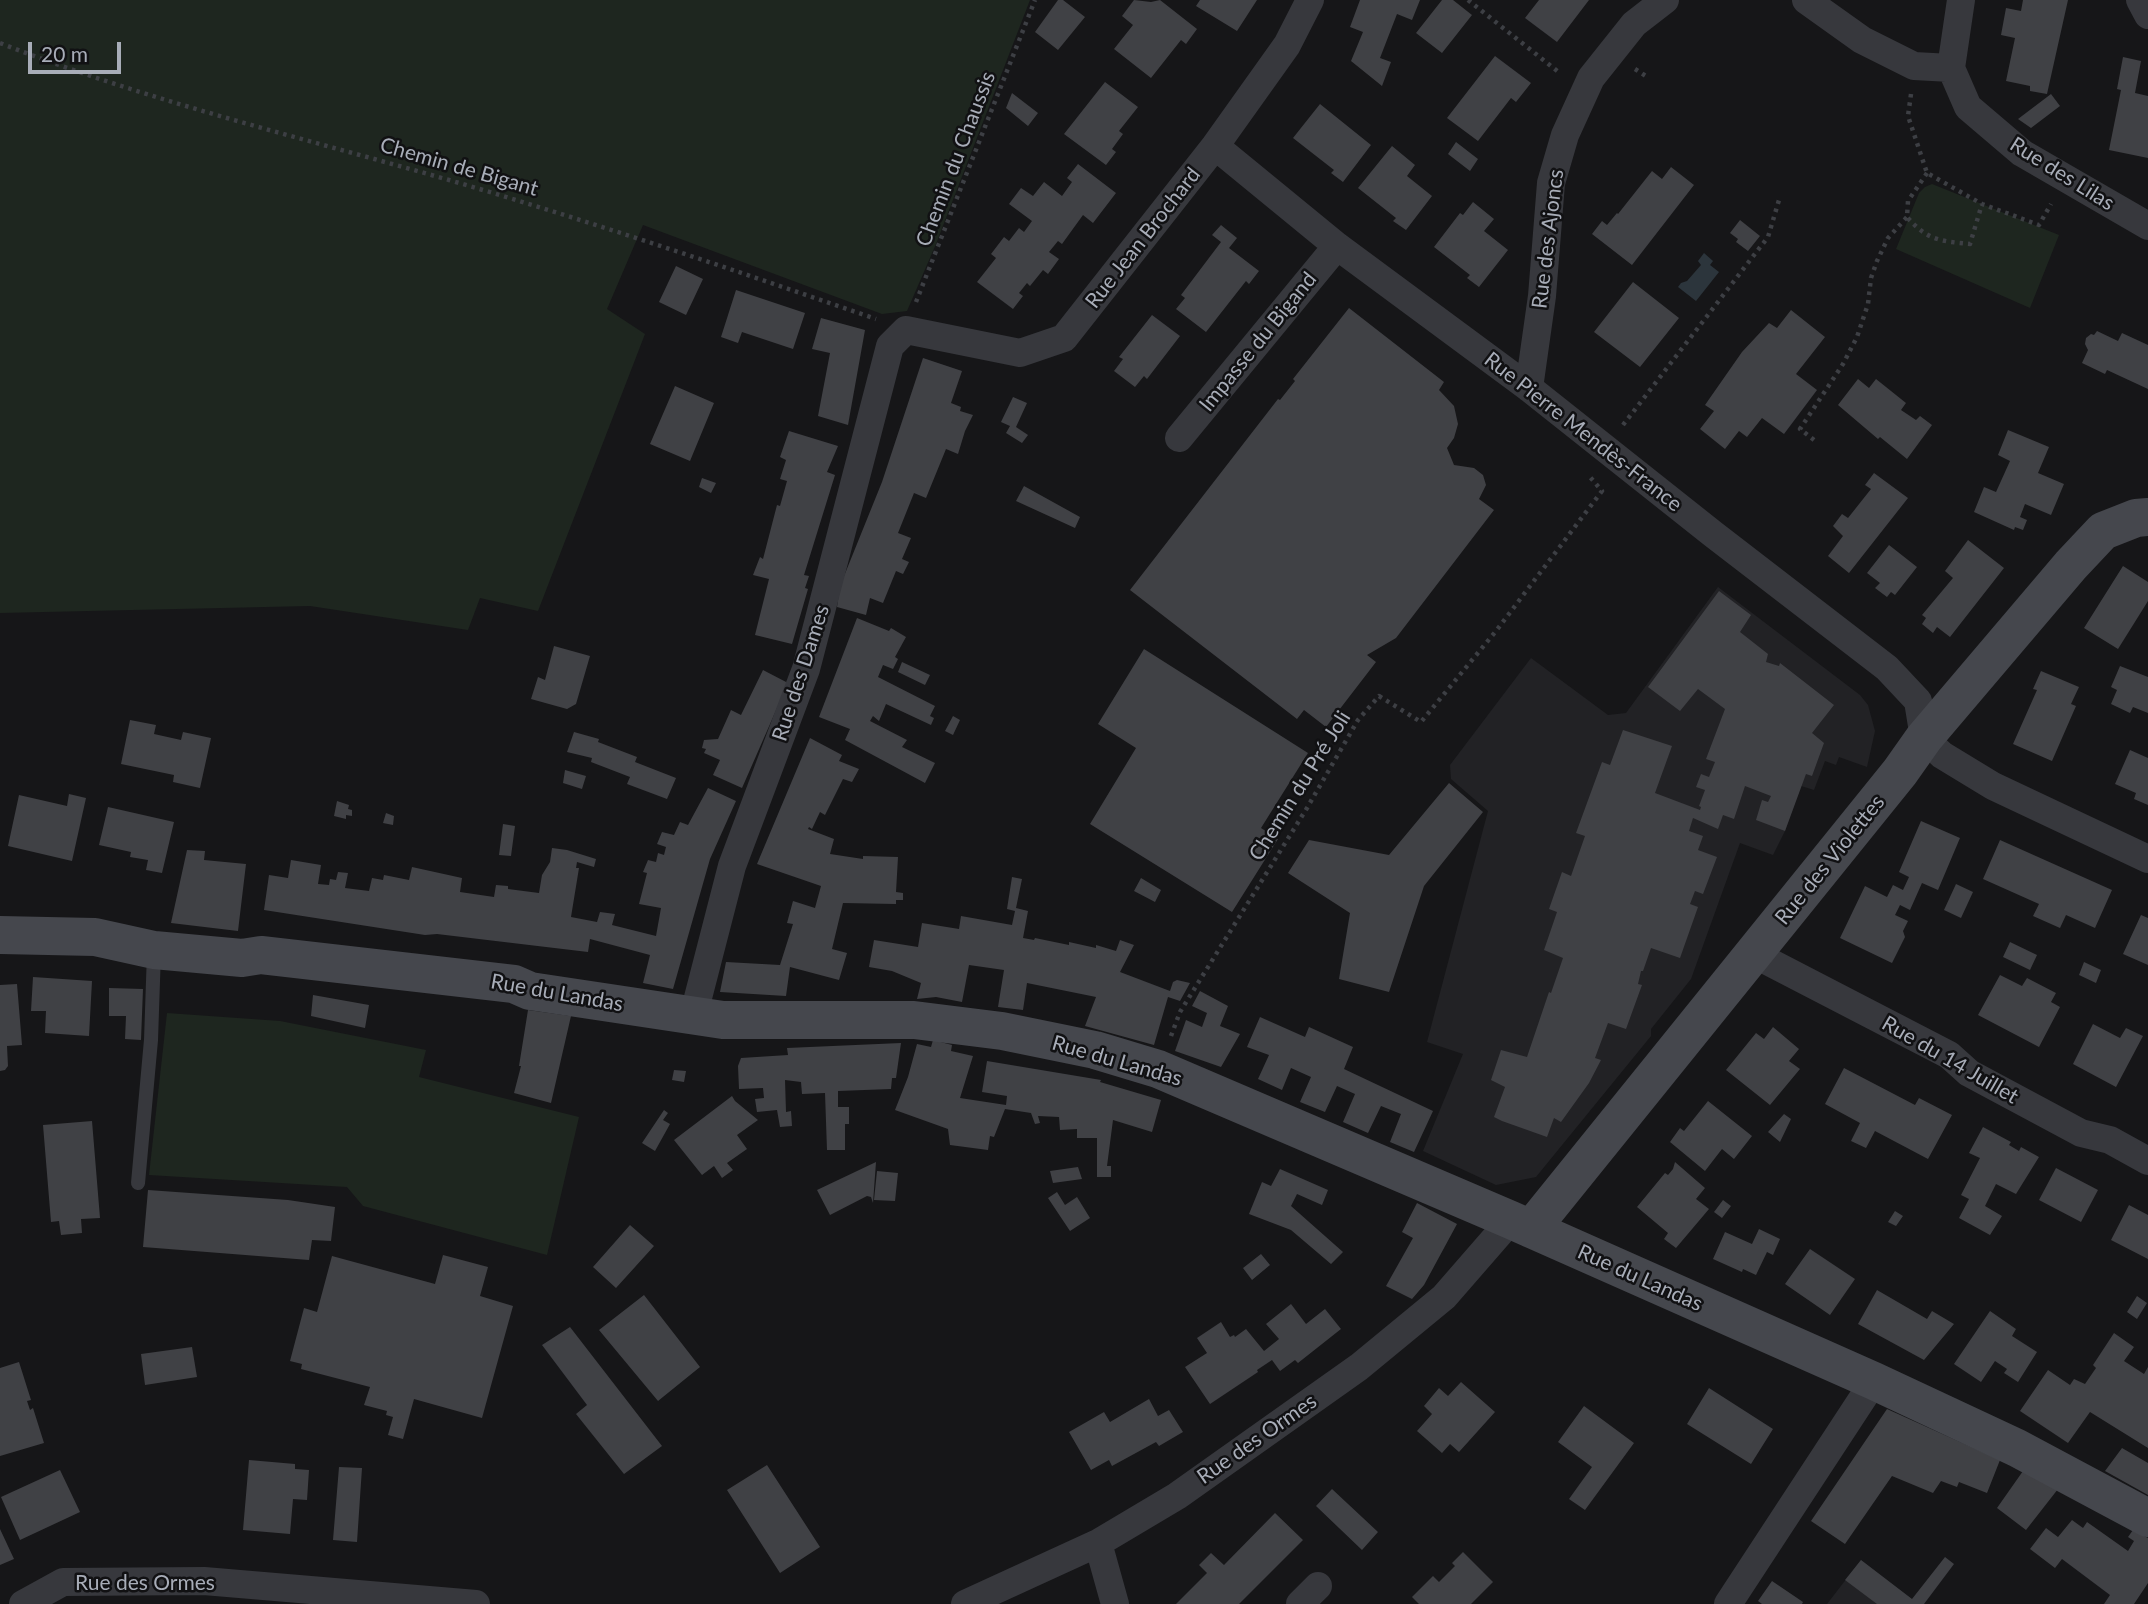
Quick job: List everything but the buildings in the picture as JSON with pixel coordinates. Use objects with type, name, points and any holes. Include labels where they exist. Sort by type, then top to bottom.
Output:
[{"type":"street","name":"Rue Jean Brochard","points":[[905,330],[1020,353],[1064,338],[1215,146],[1287,45],[1310,0]]},
{"type":"street","name":"Rue des Ajoncs","points":[[1529,388],[1542,296],[1551,183],[1565,135],[1591,78],[1634,24],[1665,0]]},
{"type":"street","points":[[1806,0],[1862,40],[1914,66],[1951,68],[1961,0]]},
{"type":"street","points":[[2140,0],[2148,15]]},
{"type":"street","name":"Rue des Lilas","points":[[1951,68],[1968,107],[2022,153],[2148,226]]},
{"type":"street","name":"Rue Pierre Mendès-France","points":[[1215,146],[1336,246],[1529,388],[1887,667],[1917,701],[1924,737]]},
{"type":"street","name":"Impasse du Bigand","points":[[1179,438],[1336,246]]},
{"type":"street","name":"Rue des Dames","points":[[693,1017],[732,866],[806,668],[890,346],[905,330]]},
{"type":"street","name":"Rue des Violettes","points":[[1521,1224],[1754,954],[1900,772],[1924,737],[2071,565],[2104,531],[2136,517],[2148,517]]},
{"type":"street","points":[[1924,737],[1957,766],[1993,786],[2148,859]]},
{"type":"street","name":"Rue du Landas","points":[[0,935],[96,937],[154,950],[242,958],[261,955],[514,984],[530,991],[723,1020],[915,1020],[1003,1031],[1095,1050],[1158,1069],[1521,1224],[1874,1381],[2017,1448],[2148,1518]]},
{"type":"street","name":"Rue du 14 Juillet","points":[[1754,954],[1949,1055],[1969,1073],[2081,1133],[2109,1140],[2148,1161]]},
{"type":"street","name":"Rue des Ormes","points":[[965,1604],[1098,1543],[1177,1496],[1359,1367],[1444,1297],[1521,1224]]},
{"type":"street","points":[[1728,1604],[1874,1381]]},
{"type":"street","points":[[1098,1543],[1115,1604]]},
{"type":"street","name":"Rue des Ormes","points":[[23,1604],[64,1582],[204,1581],[272,1596],[477,1604]]},
{"type":"lane","points":[[138,1183],[151,1040],[154,950]]},
{"type":"path","name":"Chemin du Chaussis","points":[[905,330],[1035,0]]},
{"type":"path","points":[[1468,0],[1584,92]]},
{"type":"path","name":"Chemin de Bigant","points":[[0,43],[43,60],[183,104],[545,208],[676,249],[905,330]]},
{"type":"path","points":[[1914,66],[1908,116],[1927,173],[1982,204],[2039,225],[2066,178]]},
{"type":"path","points":[[1814,440],[1800,429],[1843,364],[1857,337],[1868,304],[1871,278],[1877,261],[1888,238],[1907,217],[1908,201],[1927,173]]},
{"type":"path","points":[[1600,444],[1768,237],[1779,200]]},
{"type":"path","points":[[1907,217],[1920,232],[1937,241],[1970,244],[1982,204]]},
{"type":"path","name":"Chemin du Pré Joli","points":[[1158,1069],[1180,1012],[1307,808],[1358,720],[1379,696],[1422,722],[1496,631],[1602,491],[1578,465],[1600,444]]},
{"type":"shaded area","points":[[0,0],[1030,0],[936,244],[907,311],[882,314],[643,225],[607,309],[645,334],[538,611],[480,598],[468,630],[310,606],[0,613]]},
{"type":"shaded area","points":[[1932,184],[2059,235],[2030,308],[1896,249],[1919,193]]},
{"type":"shaded area","points":[[1704,253],[1713,261],[1710,265],[1719,272],[1696,301],[1678,287],[1701,265],[1698,261]]},
{"type":"shaded area","points":[[1718,587],[1860,695],[1868,705],[1875,731],[1867,767],[1839,757],[1836,765],[1825,761],[1814,790],[1801,786],[1773,855],[1740,843],[1691,979],[1651,1029],[1651,1036],[1536,1177],[1496,1185],[1423,1151],[1463,1054],[1427,1042],[1488,811],[1451,779],[1450,765],[1531,658],[1608,715],[1626,713]]},
{"type":"shaded area","points":[[167,1013],[280,1021],[426,1050],[419,1077],[579,1117],[547,1255],[363,1206],[347,1187],[149,1175]]},
{"type":"shaded area","points":[[1861,1560],[1918,1604],[1827,1604]]}]
